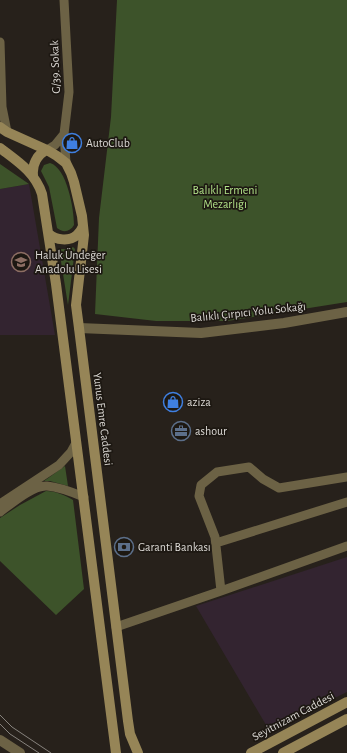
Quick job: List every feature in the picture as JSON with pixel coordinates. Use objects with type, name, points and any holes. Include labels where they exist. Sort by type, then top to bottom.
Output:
[{"type":"main road","points":[[4,130],[47,150],[66,163]]},
{"type":"main road","points":[[0,148],[32,175],[39,184],[42,194],[49,234],[84,497],[116,753]]},
{"type":"main road","points":[[32,175],[33,165],[36,159],[47,150]]},
{"type":"main road","name":"Yunus Emre Caddesi","points":[[66,163],[78,196],[83,226],[84,240],[76,305],[78,328],[130,734],[138,753]]},
{"type":"main road","points":[[49,234],[54,238],[72,238],[78,234],[83,226]]},
{"type":"main road","name":"Seyitnizam Caddesi","points":[[251,753],[347,702]]},
{"type":"main road","points":[[283,753],[347,719]]},
{"type":"street","name":"G/39. Sokak","points":[[64,0],[69,92],[64,134],[66,163]]},
{"type":"street","points":[[0,42],[4,130]]},
{"type":"street","points":[[47,150],[55,145],[64,134]]},
{"type":"street","name":"Balıklı Çırpıcı Yolu Sokağı","points":[[78,328],[201,333],[284,323],[347,312]]},
{"type":"street","points":[[0,504],[59,465],[68,456],[76,443]]},
{"type":"street","points":[[221,591],[215,536],[199,496],[201,485],[217,472],[249,467],[262,479],[279,488],[347,476]]},
{"type":"street","points":[[0,512],[26,494],[46,486],[72,492],[84,497]]},
{"type":"street","points":[[216,543],[347,502]]},
{"type":"street","points":[[116,627],[347,546]]},
{"type":"street","points":[[0,740],[20,753]]},
{"type":"shaded area","name":"Haluk Ündeğer Anadolu Lisesi","points":[[29,184],[55,335],[0,335],[0,189]]},
{"type":"shaded area","points":[[347,557],[347,692],[269,730],[196,606]]},
{"type":"green space","name":"Balıklı Ermeni Mezarlığı","points":[[117,0],[347,0],[347,302],[227,321],[156,321],[95,314],[99,218],[111,117]]},
{"type":"green space","points":[[50,163],[56,166],[61,173],[71,200],[74,225],[66,231],[62,231],[57,228],[49,187],[41,171],[44,165]]},
{"type":"green space","points":[[0,164],[29,184],[0,189]]},
{"type":"green space","points":[[73,247],[75,249],[68,305],[59,249],[70,249]]},
{"type":"green space","points":[[65,466],[68,486],[50,481],[44,481]]},
{"type":"green space","points":[[46,491],[67,496],[73,500],[84,589],[56,615],[0,561],[0,518]]},
{"type":"tram line","points":[[0,715],[12,727],[51,753]]},
{"type":"tram line","points":[[0,724],[10,734],[39,753]]},
{"type":"place","name":"AutoClub","points":[[72,143]]},
{"type":"place","name":"Haluk Ündeğer Anadolu Lisesi","points":[[21,262]]},
{"type":"place","name":"aziza","points":[[173,402]]},
{"type":"place","name":"ashour","points":[[181,431]]},
{"type":"place","name":"Garanti Bankası","points":[[124,547]]}]
